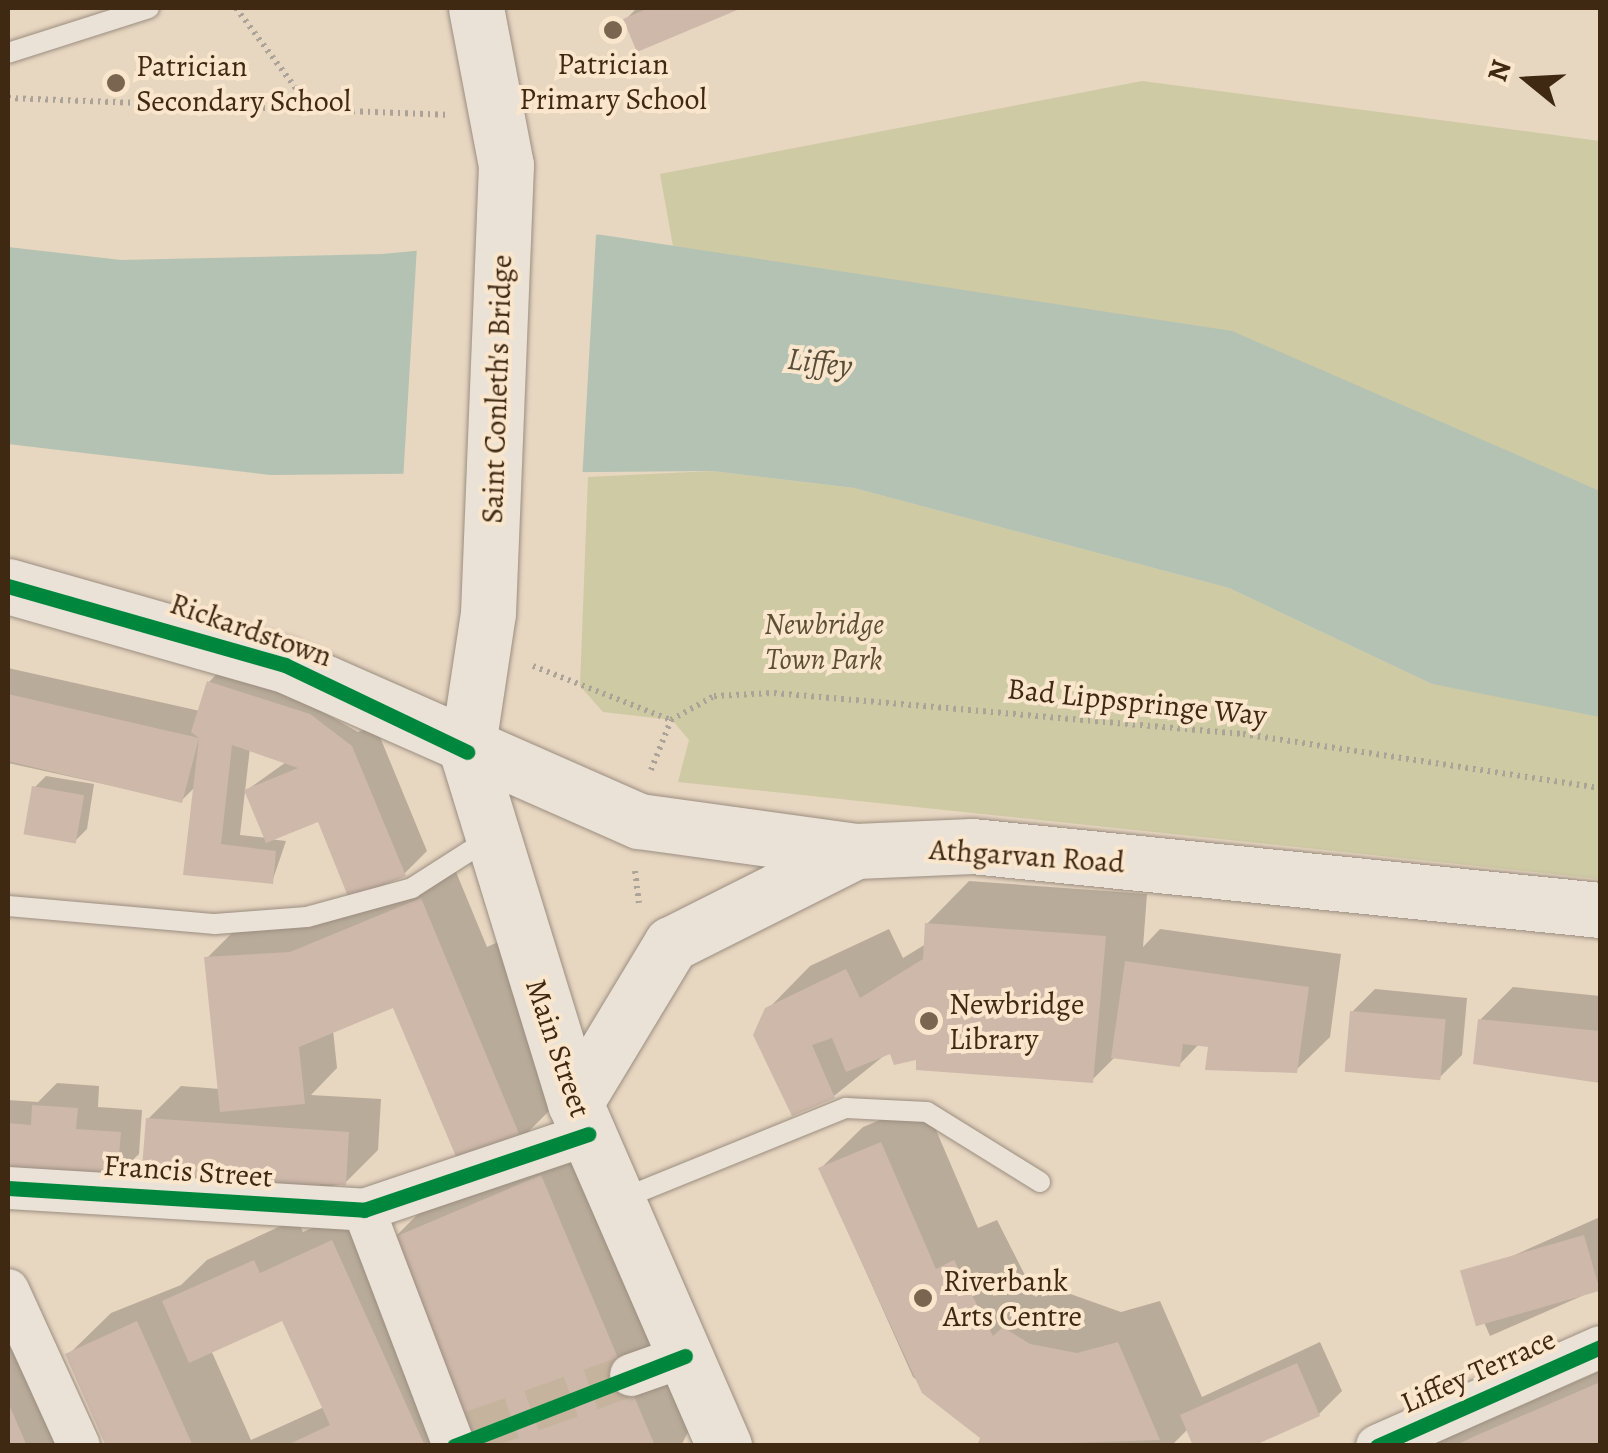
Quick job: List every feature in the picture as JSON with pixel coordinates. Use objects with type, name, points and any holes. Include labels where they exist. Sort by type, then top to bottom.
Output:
[{"type":"main road","name":"Saint Conleth's Bridge","points":[[467,752],[486,630],[502,140],[476,8]]},
{"type":"main road","name":"Rickardstown","points":[[8,586],[66,599],[285,665],[467,752]]},
{"type":"main road","name":"Main Street","points":[[467,752],[487,840],[581,1118],[724,1446]]},
{"type":"main road","name":"Athgarvan Road","points":[[467,752],[640,822],[856,851],[972,846],[1600,910]]},
{"type":"main road","points":[[581,1118],[671,944],[856,851]]},
{"type":"street","points":[[459,1439],[364,1210],[581,1118]]},
{"type":"street","name":"Francis Street","points":[[8,1188],[364,1210]]},
{"type":"street","points":[[8,1290],[79,1446]]},
{"type":"street","name":"Liffey Terrace","points":[[1377,1446],[1600,1348]]},
{"type":"street","points":[[631,1375],[685,1356]]},
{"type":"lane","points":[[8,53],[148,8]]},
{"type":"lane","points":[[8,906],[215,924],[307,917],[412,888],[487,840]]},
{"type":"lane","points":[[618,1201],[846,1108],[926,1112],[1040,1182]]},
{"type":"path","points":[[236,8],[310,107]]},
{"type":"path","points":[[8,98],[310,107],[502,140]]},
{"type":"green space","points":[[1142,81],[1600,141],[1600,491],[1210,328],[673,246],[660,174]]},
{"type":"green space","name":"Newbridge Town Park","points":[[712,471],[854,488],[1229,588],[1432,684],[1600,714],[1600,879],[678,782],[689,740],[672,720],[603,712],[580,686],[588,477]]},
{"type":"water","name":"Liffey","points":[[596,234],[1232,331],[1600,491],[1600,717],[1432,684],[1229,588],[854,488],[712,471],[270,475],[8,444],[8,247],[121,260],[382,254]]},
{"type":"pier","points":[[608,231],[596,235],[582,482],[403,481],[417,246]]},
{"type":"building","points":[[649,8],[742,8],[637,52],[623,19]]},
{"type":"building","points":[[207,681],[310,714],[352,746],[406,876],[349,899],[318,822],[266,843],[244,790],[298,768],[232,745],[221,844],[276,851],[273,884],[183,875],[199,738],[191,732]]},
{"type":"building","points":[[8,694],[199,738],[182,803],[8,761]]},
{"type":"building","points":[[32,786],[84,795],[76,843],[23,834]]},
{"type":"building","points":[[421,898],[522,1141],[460,1166],[393,1008],[299,1047],[305,1104],[220,1112],[204,957],[290,952]]},
{"type":"building","name":"Newbridge Library","points":[[925,923],[1106,936],[1093,1083],[916,1070],[916,1060],[894,1065],[890,1054],[846,1072],[832,1038],[812,1045],[835,1098],[792,1116],[753,1035],[765,1008],[846,969],[860,998],[923,959]]},
{"type":"building","points":[[1125,961],[1309,987],[1297,1073],[1205,1070],[1208,1047],[1183,1044],[1180,1067],[1111,1058]]},
{"type":"building","points":[[1350,1011],[1446,1019],[1440,1080],[1345,1072]]},
{"type":"building","points":[[1478,1019],[1600,1031],[1600,1083],[1473,1064]]},
{"type":"building","points":[[32,1105],[78,1108],[76,1129],[121,1132],[117,1179],[8,1170],[8,1123],[31,1125]]},
{"type":"building","points":[[146,1118],[349,1132],[346,1185],[320,1184],[320,1192],[141,1180]]},
{"type":"building","name":"Riverbank Arts Centre","points":[[881,1142],[936,1269],[954,1260],[993,1336],[1003,1327],[1030,1344],[1077,1353],[1118,1342],[1160,1440],[977,1446],[980,1438],[922,1393],[818,1168]]},
{"type":"building","points":[[541,1175],[655,1446],[478,1446],[390,1239]]},
{"type":"building","points":[[1584,1235],[1600,1291],[1476,1326],[1460,1271]]},
{"type":"building","points":[[332,1240],[425,1446],[285,1446],[330,1425],[282,1321],[189,1363],[162,1301],[254,1260],[260,1273]]},
{"type":"building","points":[[137,1321],[193,1446],[106,1446],[65,1354]]},
{"type":"building","points":[[1297,1363],[1320,1416],[1253,1446],[1193,1446],[1180,1415]]},
{"type":"building","points":[[1598,1383],[1600,1446],[1454,1446],[1475,1436]]},
{"type":"building","points":[[8,1402],[27,1446],[8,1446]]},
{"type":"tunnel","points":[[472,1432],[631,1375]]},
{"type":"cycle path","points":[[8,586],[285,665],[467,752]]},
{"type":"cycle path","points":[[8,1188],[364,1210],[588,1134]]},
{"type":"cycle path","points":[[1377,1446],[1600,1347]]},
{"type":"cycle path","points":[[454,1446],[685,1356]]},
{"type":"place","name":"Patrician Primary School","points":[[613,30]]},
{"type":"place","name":"Patrician Secondary School","points":[[116,83]]},
{"type":"place","name":"Newbridge Library","points":[[929,1021]]},
{"type":"place","name":"Riverbank Arts Centre","points":[[923,1298]]}]
